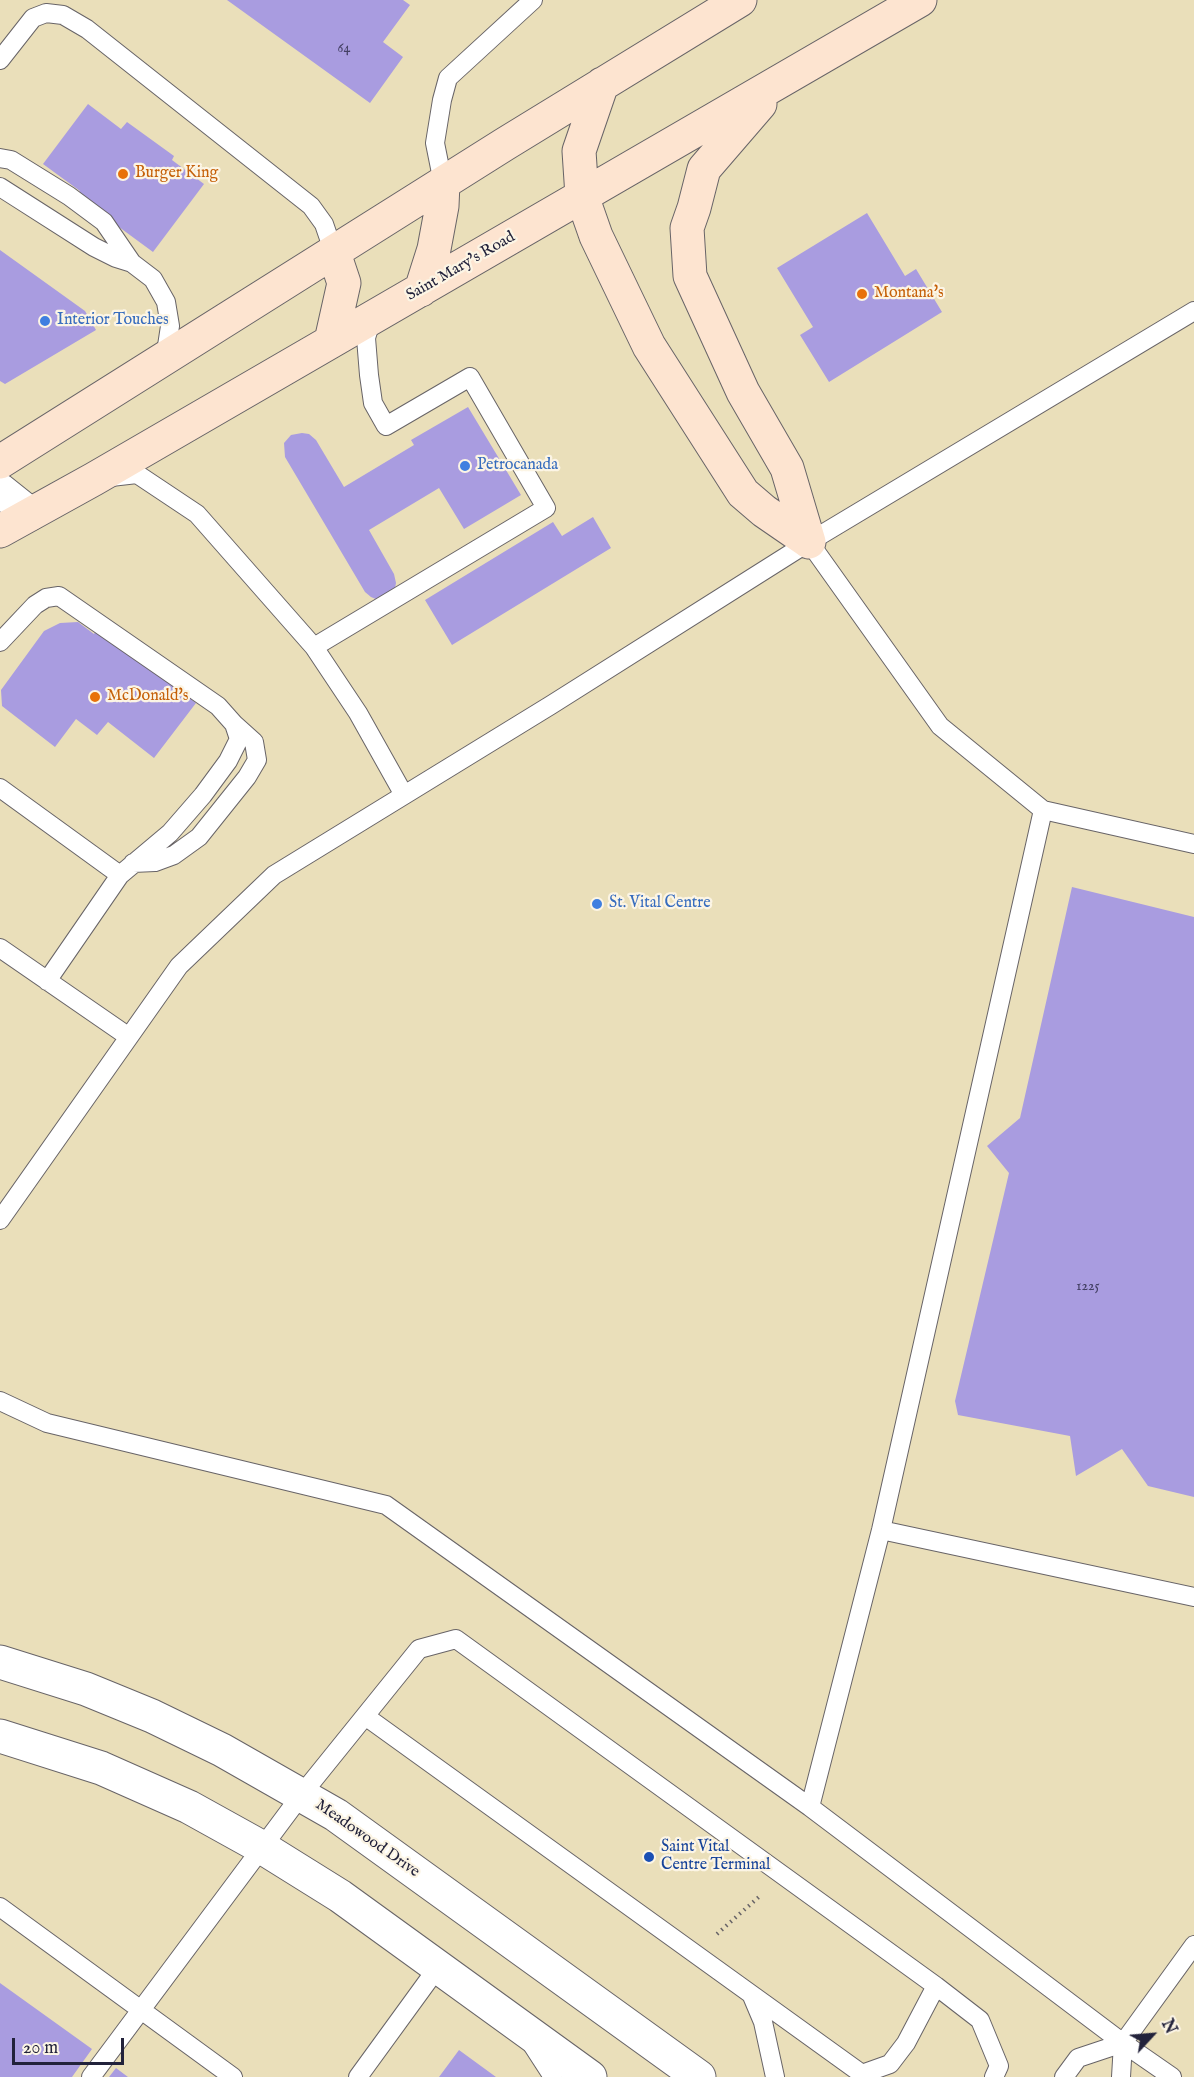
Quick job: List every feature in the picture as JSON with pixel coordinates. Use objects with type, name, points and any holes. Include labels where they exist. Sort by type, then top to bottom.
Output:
[{"type":"main road","points":[[0,462],[442,183],[740,0]]},
{"type":"main road","name":"Saint Mary's Road","points":[[0,531],[94,479],[920,0]]},
{"type":"main road","points":[[782,81],[704,169],[687,228],[690,276],[743,392],[787,468],[808,542]]},
{"type":"main road","points":[[602,84],[579,151],[582,196],[596,236],[649,346],[743,493],[808,542]]},
{"type":"main road","points":[[421,290],[434,249],[442,206],[442,183]]},
{"type":"main road","points":[[331,341],[344,283],[334,253]]},
{"type":"street","points":[[0,490],[30,514]]},
{"type":"street","name":"Meadowood Drive","points":[[0,1662],[86,1689],[152,1716],[222,1750],[302,1794],[336,1815],[699,2077]]},
{"type":"street","points":[[0,1736],[101,1768],[189,1808],[263,1848],[340,1896],[590,2077]]},
{"type":"lane","points":[[442,183],[435,143],[448,78],[534,0]]},
{"type":"lane","points":[[0,60],[33,18],[46,13],[63,15],[87,29],[311,206],[324,224],[334,253]]},
{"type":"lane","points":[[0,158],[11,160],[69,196],[104,222],[132,263],[153,279],[166,302],[170,326],[165,359]]},
{"type":"lane","points":[[0,187],[94,248],[132,263]]},
{"type":"lane","points":[[0,1220],[179,966],[274,874],[551,705],[808,542],[1194,311]]},
{"type":"lane","points":[[314,647],[546,508],[470,377],[386,426],[373,403],[366,338],[372,318]]},
{"type":"lane","points":[[94,479],[137,474],[197,514],[314,647],[358,713],[404,795]]},
{"type":"lane","points":[[808,542],[940,726],[1043,810],[1194,844]]},
{"type":"lane","points":[[0,642],[35,605],[46,598],[59,596],[218,706],[254,742],[256,759],[242,784],[199,837],[174,855],[127,869],[0,788]]},
{"type":"lane","points":[[47,981],[127,869],[170,833],[203,795],[228,761],[239,738],[234,724]]},
{"type":"lane","points":[[810,1807],[881,1530],[1043,810]]},
{"type":"lane","points":[[0,948],[129,1037]]},
{"type":"lane","points":[[0,1401],[47,1423],[386,1505],[810,1807],[1122,2043],[1172,2077]]},
{"type":"lane","points":[[881,1530],[1194,1597]]},
{"type":"lane","points":[[91,2077],[302,1794],[419,1649],[456,1638],[980,2020],[999,2066],[994,2077]]},
{"type":"lane","points":[[365,1716],[862,2074],[890,2064],[906,2043],[936,1986]]},
{"type":"lane","points":[[0,1907],[234,2077]]},
{"type":"lane","points":[[1064,2077],[1078,2058],[1122,2043],[1194,1946]]},
{"type":"lane","points":[[358,2077],[438,1967]]},
{"type":"lane","points":[[751,1994],[763,2022],[775,2077]]},
{"type":"lane","points":[[521,2026],[553,2077]]},
{"type":"lane","points":[[1121,2077],[1122,2043]]},
{"type":"path","points":[[716,1935],[764,1892]]},
{"type":"building","points":[[227,0],[403,0],[410,5],[383,42],[403,57],[370,103]]},
{"type":"building","name":"Burger King","points":[[88,104],[121,129],[127,122],[174,156],[172,160],[204,184],[153,252],[104,216],[72,201],[80,191],[43,164]]},
{"type":"building","name":"Montana's","points":[[867,213],[905,276],[916,269],[942,312],[829,382],[800,335],[813,327],[777,268]]},
{"type":"building","name":"Interior Touches","points":[[0,250],[85,311],[96,330],[5,384],[0,381]]},
{"type":"building","name":"Petrocanada","points":[[468,407],[521,495],[464,529],[439,488],[369,530],[394,574],[396,583],[395,588],[378,600],[371,597],[365,592],[285,457],[284,443],[291,435],[309,434],[316,440],[344,487],[414,445],[411,440]]},
{"type":"building","points":[[593,517],[611,548],[452,645],[425,600],[553,522],[562,536]]},
{"type":"building","name":"McDonald's","points":[[78,622],[94,634],[98,628],[196,703],[154,758],[108,722],[97,735],[76,719],[55,747],[2,706],[1,690],[44,631],[60,623]]},
{"type":"building","points":[[1072,887],[1194,917],[1194,1497],[1148,1486],[1122,1449],[1076,1476],[1070,1436],[958,1415],[955,1401],[1009,1173],[987,1146],[1020,1118]]},
{"type":"building","points":[[0,1983],[92,2049],[72,2077],[0,2077]]},
{"type":"building","points":[[459,2050],[496,2077],[439,2077]]},
{"type":"building","points":[[116,2068],[128,2077],[109,2077]]},
{"type":"place","name":"Burger King","points":[[123,174]]},
{"type":"place","name":"Montana's","points":[[862,294]]},
{"type":"place","name":"Interior Touches","points":[[45,321]]},
{"type":"place","name":"Petrocanada","points":[[465,466]]},
{"type":"place","name":"McDonald's","points":[[95,697]]},
{"type":"place","name":"St. Vital Centre","points":[[597,904]]},
{"type":"place","name":"Saint Vital Centre Terminal","points":[[649,1857]]}]
